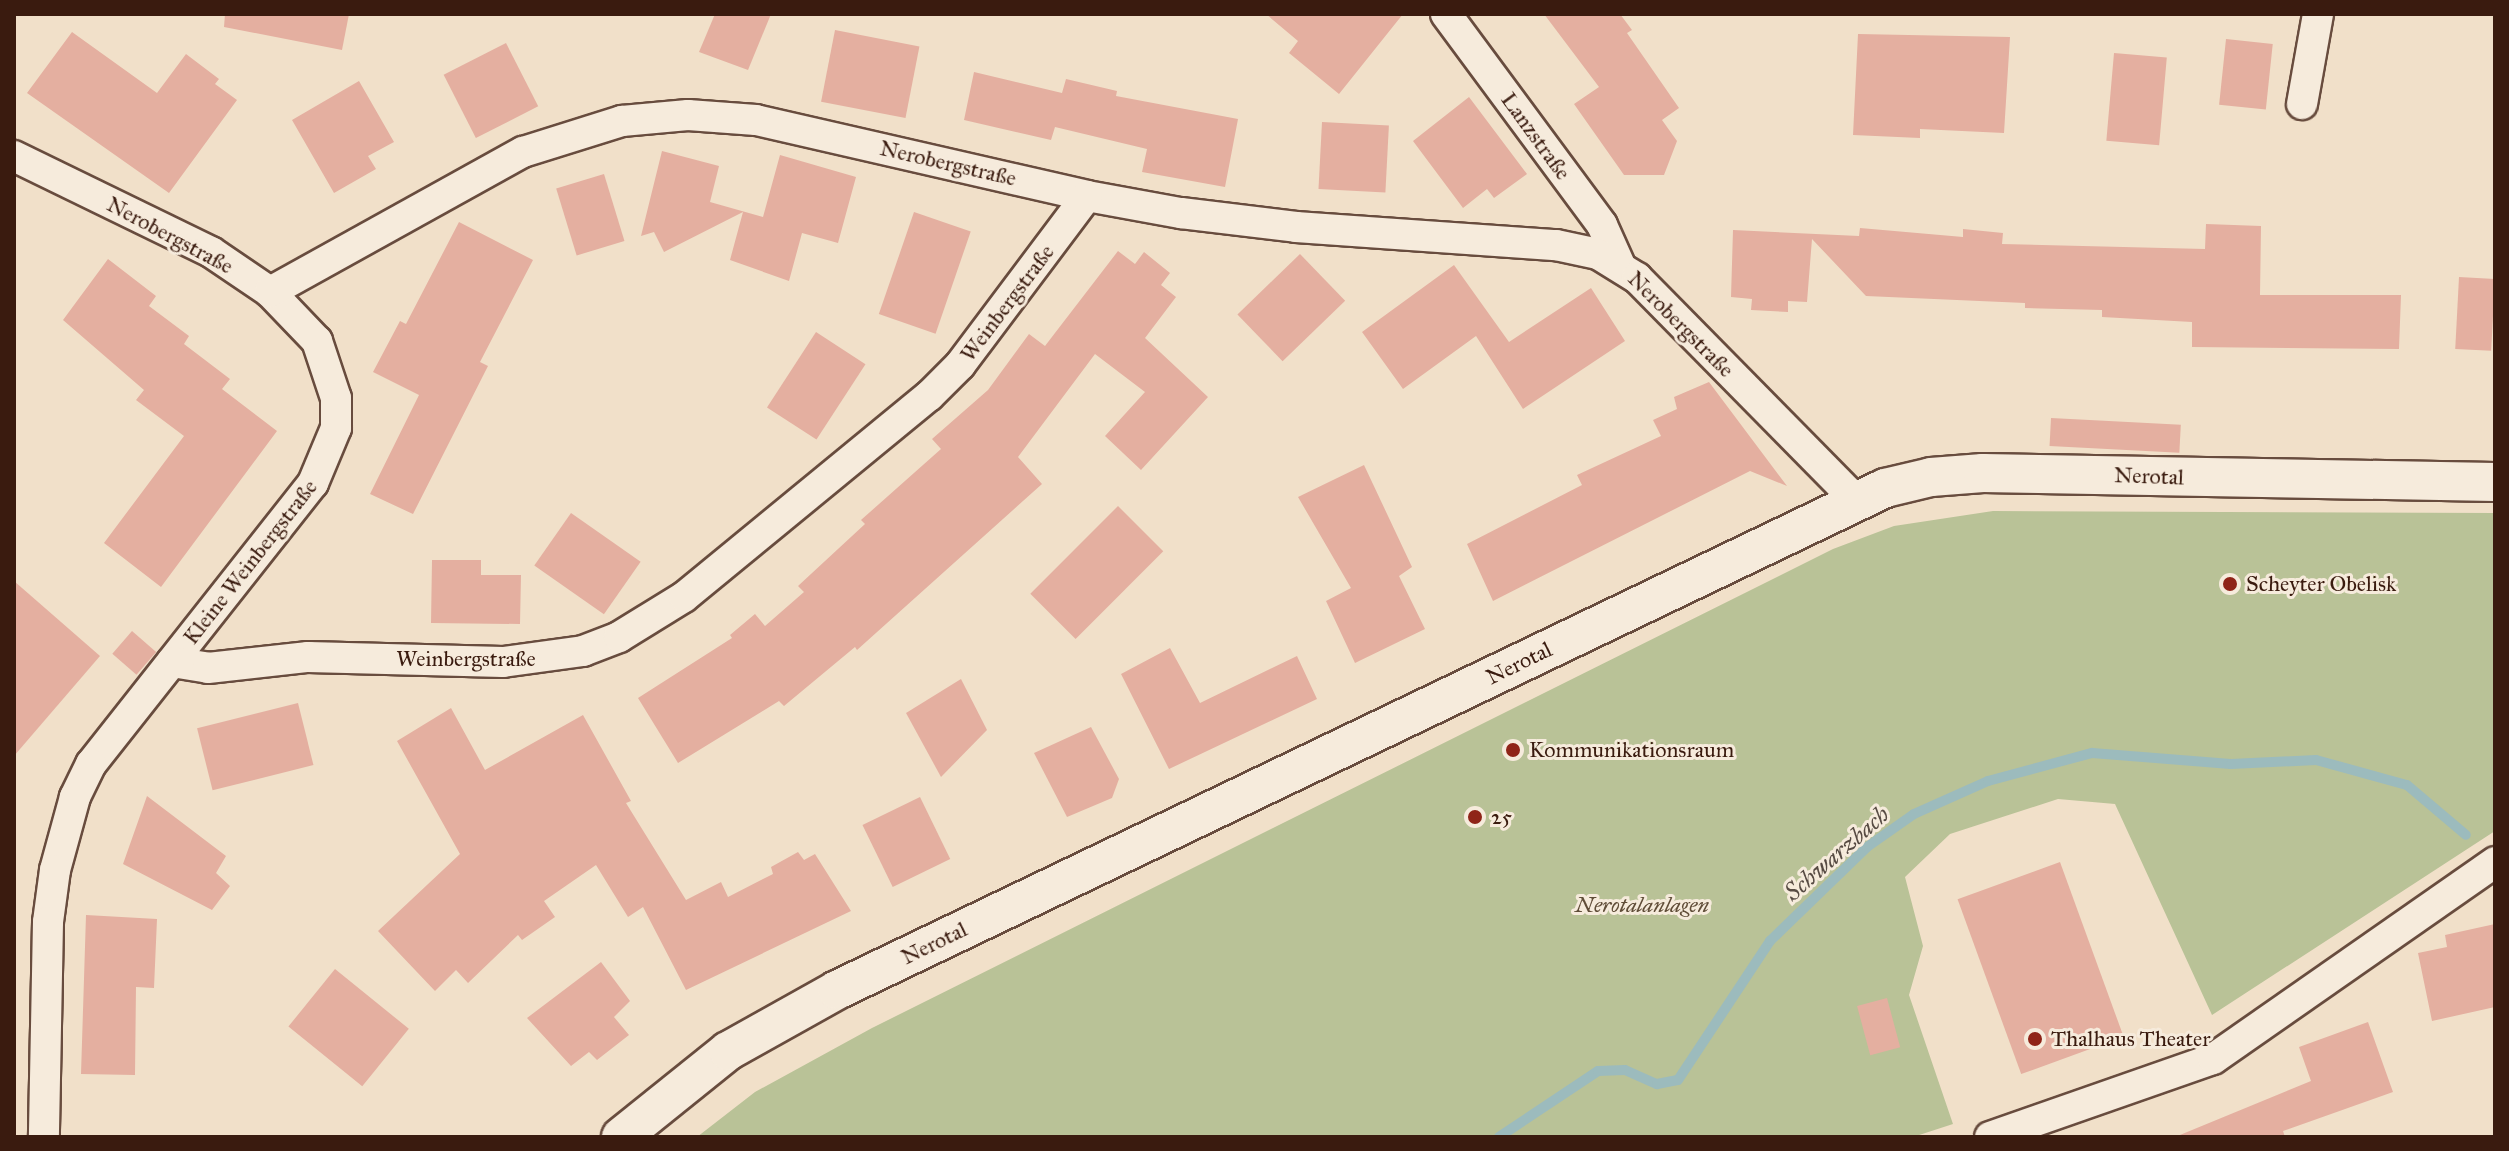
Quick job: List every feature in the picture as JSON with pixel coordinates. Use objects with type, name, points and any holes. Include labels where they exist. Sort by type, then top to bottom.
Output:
[{"type":"street","name":"Lanzstraße","points":[[1446,14],[1602,225],[1619,263]]},
{"type":"street","points":[[2302,104],[2318,14]]},
{"type":"street","name":"Nerobergstraße","points":[[14,156],[211,252],[270,292],[498,163],[622,121],[688,115],[756,120],[1087,196],[1296,227],[1577,248],[1619,263],[1855,499]]},
{"type":"street","name":"Weinbergstraße","points":[[172,662],[208,668],[308,657],[503,662],[583,651],[619,637],[684,597],[929,396],[960,365],[1087,196]]},
{"type":"street","name":"Kleine Weinbergstraße","points":[[172,662],[313,483],[336,428],[330,368],[317,341],[270,292]]},
{"type":"street","name":"Nerotal","points":[[621,1137],[728,1051],[837,990],[1855,499],[1903,482],[1983,473],[2495,482]]},
{"type":"street","points":[[44,1137],[48,922],[64,829],[91,764],[172,662]]},
{"type":"street","points":[[1990,1137],[2213,1059],[2495,862]]},
{"type":"green space","name":"Nerotalanlagen","points":[[1993,511],[2495,513],[2495,831],[2212,1015],[2115,804],[2058,799],[1950,834],[1905,877],[1923,946],[1909,995],[1953,1124],[1913,1137],[697,1137],[755,1092],[872,1028],[1833,549],[1894,526]]},
{"type":"building","points":[[225,14],[349,14],[342,50],[224,27]]},
{"type":"building","points":[[715,14],[771,14],[748,70],[699,52]]},
{"type":"building","points":[[1266,14],[1403,14],[1339,94],[1289,53],[1298,41]]},
{"type":"building","points":[[1544,14],[1620,14],[1632,30],[1627,33],[1679,108],[1662,120],[1677,141],[1664,175],[1624,175],[1574,104],[1599,87]]},
{"type":"building","points":[[835,30],[919,46],[905,118],[821,102]]},
{"type":"building","points":[[72,32],[157,93],[186,54],[219,79],[215,84],[237,100],[169,193],[27,93]]},
{"type":"building","points":[[1858,34],[2010,37],[2004,133],[1920,129],[1920,138],[1853,135]]},
{"type":"building","points":[[2226,39],[2273,44],[2266,110],[2219,105]]},
{"type":"building","points":[[506,43],[538,106],[476,138],[444,75]]},
{"type":"building","points":[[2114,53],[2167,58],[2159,145],[2106,141]]},
{"type":"building","points":[[974,72],[1062,93],[1066,79],[1117,91],[1116,96],[1238,119],[1225,187],[1142,172],[1147,149],[1055,127],[1051,140],[964,120]]},
{"type":"building","points":[[359,81],[394,142],[368,156],[376,169],[334,193],[292,120]]},
{"type":"building","points":[[1469,97],[1527,174],[1494,198],[1487,189],[1463,208],[1413,141]]},
{"type":"building","points":[[1322,122],[1389,126],[1385,192],[1318,189]]},
{"type":"building","points":[[662,151],[719,166],[710,202],[763,217],[780,155],[856,177],[838,243],[802,233],[789,281],[730,260],[743,212],[664,252],[654,232],[641,236]]},
{"type":"building","points":[[604,174],[624,241],[577,256],[556,189]]},
{"type":"building","points":[[914,212],[971,232],[936,334],[879,314]]},
{"type":"building","points":[[459,222],[533,260],[480,362],[488,366],[413,514],[370,494],[419,395],[373,372],[400,321],[406,324]]},
{"type":"building","points":[[2206,224],[2261,226],[2260,295],[2401,295],[2399,349],[2192,347],[2192,322],[2102,317],[2102,310],[2025,308],[2025,303],[1866,296],[1812,239],[1807,302],[1788,301],[1788,312],[1751,310],[1752,299],[1731,297],[1733,230],[1859,236],[1860,228],[1963,237],[1963,229],[2003,233],[2002,244],[2205,249]]},
{"type":"building","points":[[1118,251],[1135,264],[1144,252],[1170,273],[1161,285],[1176,297],[1145,338],[1208,397],[1141,470],[1105,436],[1145,392],[1095,354],[1018,457],[1042,484],[857,650],[855,647],[784,706],[779,701],[678,763],[638,698],[732,638],[730,635],[755,614],[765,626],[804,592],[798,586],[865,524],[861,520],[941,449],[932,439],[988,390],[1029,334],[1045,346]]},
{"type":"building","points":[[1300,254],[1345,301],[1283,361],[1237,314]]},
{"type":"building","points":[[108,259],[156,296],[149,306],[189,336],[184,344],[230,379],[222,389],[277,431],[161,587],[104,543],[184,436],[136,400],[144,390],[63,320]]},
{"type":"building","points":[[1454,265],[1509,342],[1591,288],[1625,341],[1523,409],[1476,336],[1403,389],[1362,332]]},
{"type":"building","points":[[2459,277],[2495,279],[2491,351],[2455,349]]},
{"type":"building","points":[[816,332],[865,364],[816,440],[767,407]]},
{"type":"building","points":[[1709,382],[1787,486],[1750,471],[1493,601],[1467,544],[1582,485],[1577,475],[1661,436],[1653,420],[1677,409],[1674,397]]},
{"type":"building","points":[[2051,418],[2181,425],[2179,453],[2050,446]]},
{"type":"building","points":[[1364,465],[1412,567],[1399,576],[1425,629],[1355,663],[1326,601],[1351,588],[1298,497]]},
{"type":"building","points":[[1118,506],[1163,551],[1076,639],[1030,594]]},
{"type":"building","points":[[571,513],[641,562],[604,614],[534,565]]},
{"type":"building","points":[[432,560],[481,560],[481,575],[521,575],[520,624],[431,623]]},
{"type":"building","points":[[14,581],[100,656],[14,756]]},
{"type":"building","points":[[132,631],[156,652],[136,675],[112,654]]},
{"type":"building","points":[[1170,648],[1200,703],[1297,656],[1317,699],[1169,769],[1121,674]]},
{"type":"building","points":[[961,679],[987,730],[941,777],[906,713]]},
{"type":"building","points":[[298,703],[313,765],[213,790],[197,728]]},
{"type":"building","points":[[451,708],[485,770],[583,715],[631,801],[626,803],[686,900],[721,882],[728,897],[773,874],[771,867],[798,852],[804,860],[815,854],[851,911],[686,990],[643,907],[628,917],[596,865],[544,901],[555,917],[522,940],[518,935],[468,983],[456,970],[435,991],[378,931],[460,854],[397,741]]},
{"type":"building","points":[[1091,727],[1119,779],[1112,798],[1067,817],[1034,753]]},
{"type":"building","points":[[147,796],[226,856],[216,873],[230,886],[212,910],[123,864]]},
{"type":"building","points":[[920,797],[950,859],[893,887],[862,825]]},
{"type":"building","points":[[2060,862],[2124,1037],[2021,1074],[1958,899]]},
{"type":"building","points":[[86,915],[157,919],[154,988],[136,987],[135,1075],[81,1074]]},
{"type":"building","points":[[2495,924],[2495,1007],[2432,1021],[2418,953],[2447,947],[2445,935]]},
{"type":"building","points":[[601,962],[630,1001],[614,1017],[629,1035],[597,1060],[589,1052],[571,1066],[527,1018]]},
{"type":"building","points":[[335,969],[409,1029],[362,1086],[288,1027]]},
{"type":"building","points":[[1887,998],[1900,1047],[1870,1055],[1857,1006]]},
{"type":"building","points":[[2368,1022],[2393,1092],[2283,1131],[2285,1137],[2175,1137],[2311,1081],[2299,1047]]},
{"type":"waterway","name":"Schwarzbach","points":[[1499,1137],[1598,1071],[1625,1070],[1657,1084],[1678,1080],[1770,941],[1867,847],[1914,814],[1988,781],[2092,753],[2231,764],[2316,760],[2407,785],[2466,835]]},
{"type":"place","name":"Scheyter Obelisk","points":[[2230,584]]},
{"type":"place","name":"Kommunikationsraum","points":[[1513,750]]},
{"type":"place","name":"25","points":[[1475,817]]},
{"type":"place","name":"Thalhaus Theater","points":[[2035,1039]]}]
